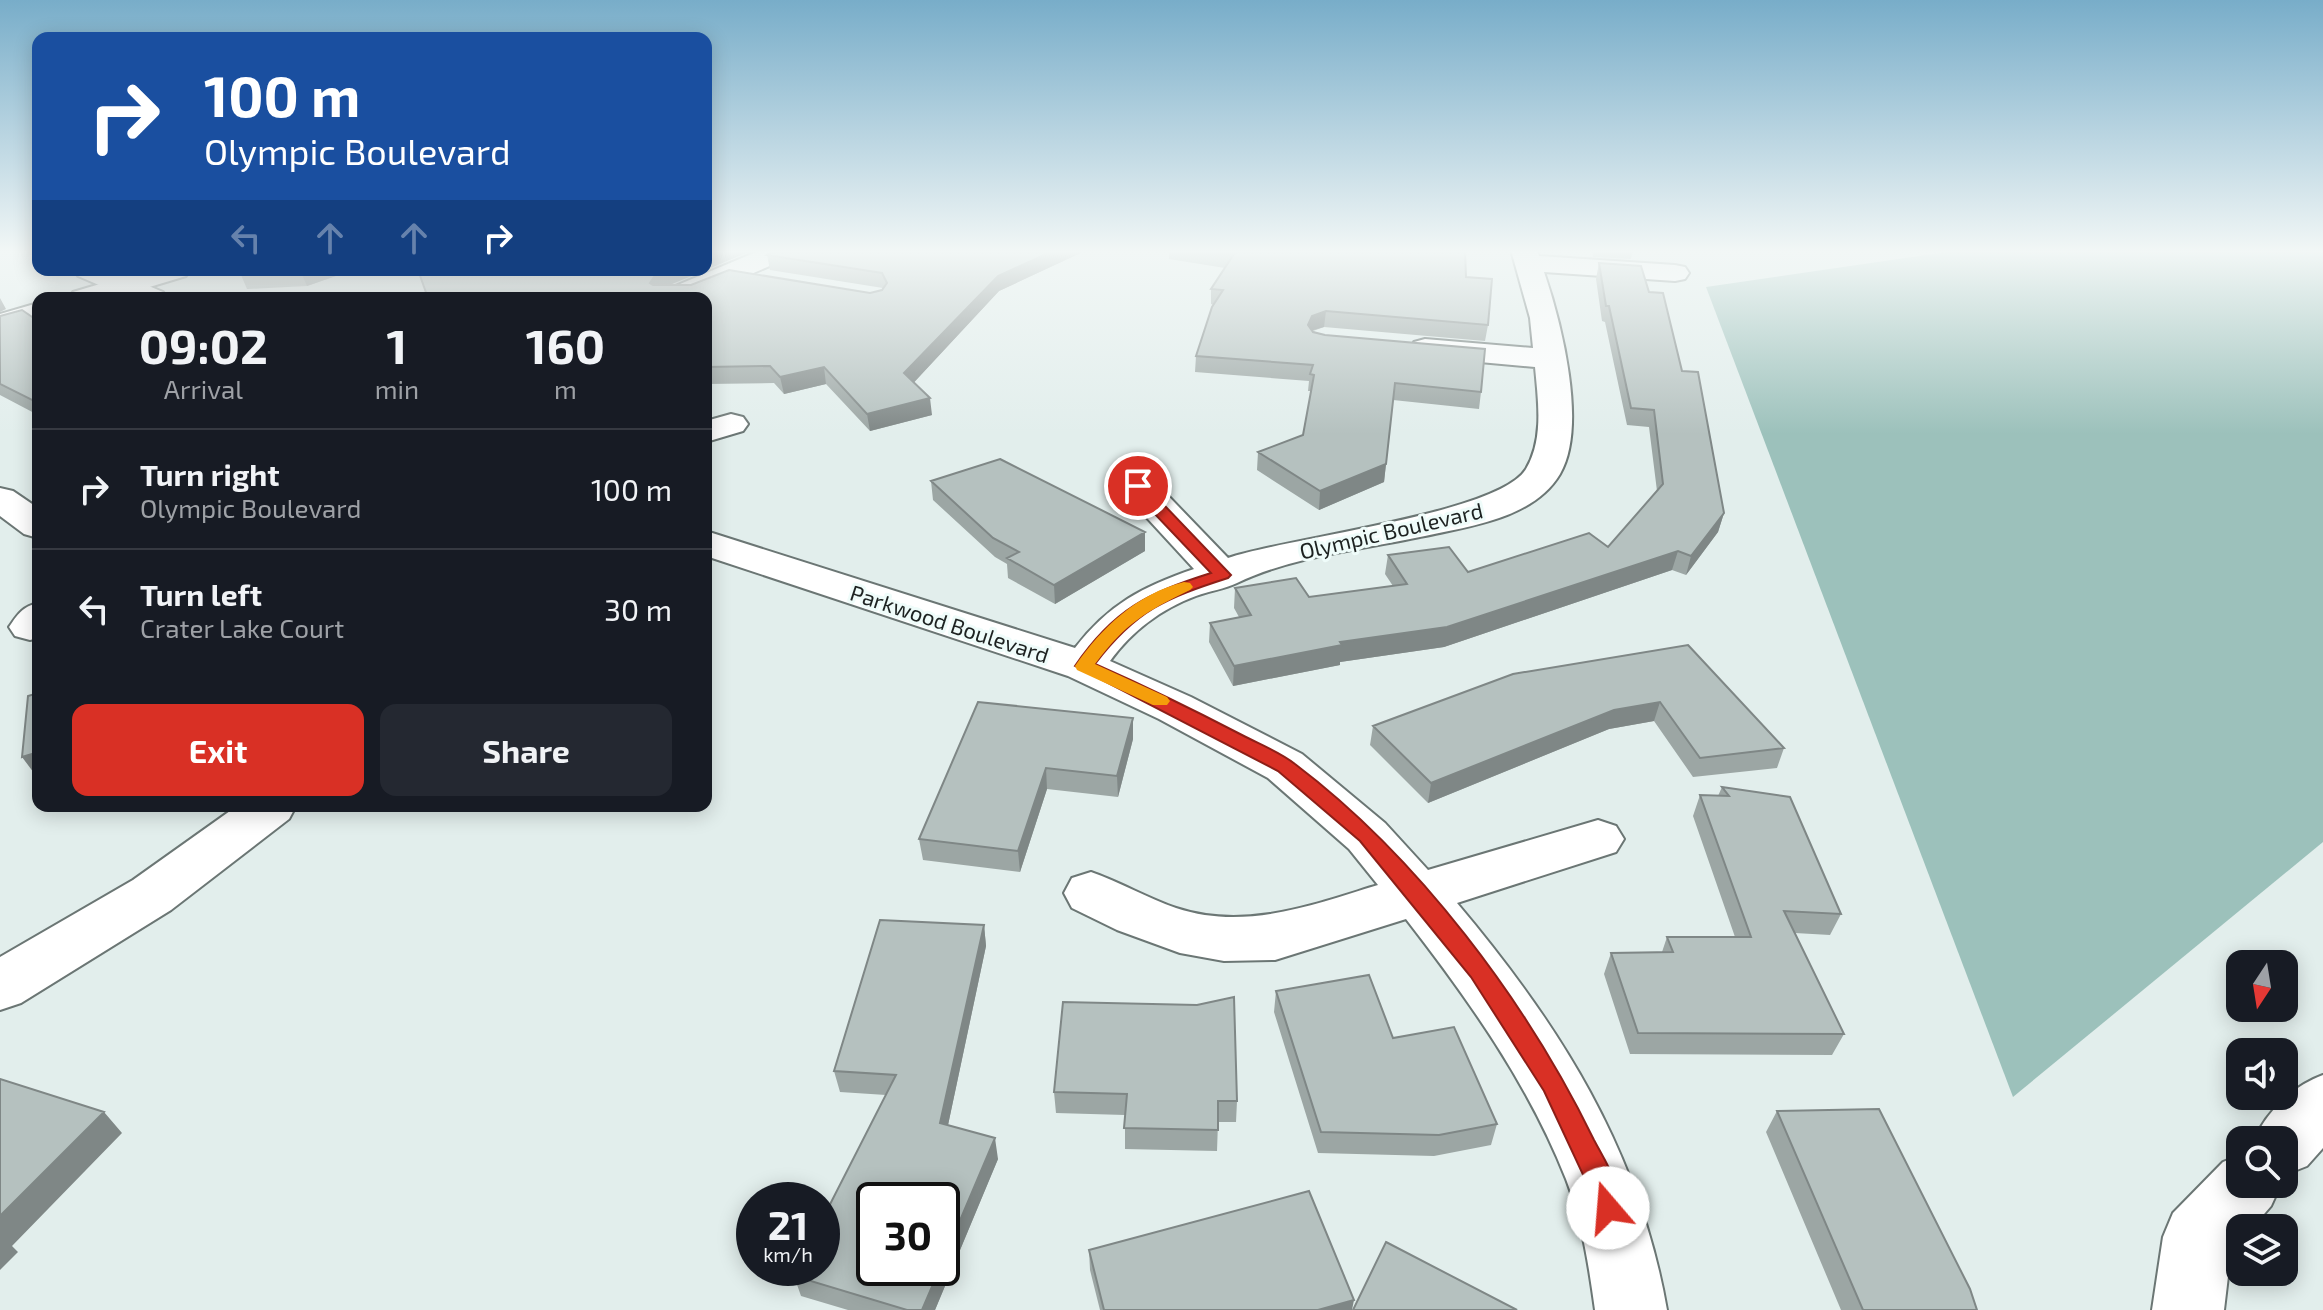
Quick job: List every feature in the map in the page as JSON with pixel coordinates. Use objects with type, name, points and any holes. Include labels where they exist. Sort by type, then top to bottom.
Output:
[{"type":"street","name":"Olympic Boulevard","points":[[1084,666],[1108,634],[1135,610],[1174,590],[1262,559],[1469,515],[1511,499],[1532,485],[1544,471],[1557,421],[1543,311]]},
{"type":"street","points":[[0,323],[32,314]]},
{"type":"street","points":[[1400,345],[1550,359]]},
{"type":"street","points":[[1138,486],[1222,575]]},
{"type":"street","points":[[0,499],[32,522]]},
{"type":"street","name":"Parkwood Boulevard","points":[[712,545],[1084,666],[1175,708],[1285,766],[1367,836],[1419,896],[1479,970],[1554,1083],[1600,1180],[1624,1265],[1631,1310]]},
{"type":"street","points":[[0,986],[152,895],[264,812]]},
{"type":"street","points":[[1091,893],[1135,916],[1206,939],[1245,941],[1275,938],[1598,839]]},
{"type":"street","points":[[2298,1130],[2323,1103]]},
{"type":"street","points":[[2188,1310],[2198,1237],[2234,1198]]},
{"type":"green space","points":[[1715,311],[2323,311],[2323,842],[2013,1097]]},
{"type":"building","points":[[24,311],[32,317],[32,400],[0,384],[0,316]]},
{"type":"building","points":[[712,311],[964,311],[904,373],[930,398],[867,414],[824,367],[780,377],[770,366],[712,367]]},
{"type":"building","points":[[1211,311],[1326,311],[1312,316],[1308,325],[1313,332],[1485,349],[1481,392],[1395,383],[1386,464],[1320,491],[1258,452],[1303,435],[1314,375],[1310,374],[1313,365],[1196,356]]},
{"type":"building","points":[[1328,311],[1489,311],[1488,325]]},
{"type":"building","points":[[1610,311],[1667,311],[1682,371],[1698,372],[1724,513],[1691,556],[1678,551],[1447,627],[1340,642],[1342,645],[1234,666],[1210,623],[1251,615],[1235,588],[1296,578],[1309,597],[1407,584],[1388,555],[1449,547],[1468,572],[1589,533],[1608,547],[1663,484],[1654,410],[1631,408]]},
{"type":"building","points":[[1000,459],[1145,532],[1054,585],[1007,558],[1019,552],[993,538],[931,481]]},
{"type":"building","points":[[1688,645],[1784,748],[1700,758],[1660,702],[1614,710],[1431,783],[1373,726],[1513,674]]},
{"type":"building","points":[[32,695],[32,754],[22,757],[28,696]]},
{"type":"building","points":[[978,702],[1133,718],[1117,776],[1046,768],[1018,851],[919,839]]},
{"type":"building","points":[[1722,787],[1790,797],[1841,914],[1784,911],[1844,1034],[1638,1033],[1611,953],[1673,952],[1667,937],[1751,937],[1700,795],[1729,796]]},
{"type":"building","points":[[880,920],[984,925],[940,1123],[995,1138],[960,1221],[960,1182],[856,1182],[856,1286],[932,1286],[922,1310],[907,1310],[827,1286],[840,1286],[840,1185],[896,1075],[834,1071]]},
{"type":"building","points":[[1369,975],[1393,1038],[1454,1027],[1497,1124],[1439,1135],[1321,1132],[1276,991]]},
{"type":"building","points":[[1234,997],[1237,1101],[1218,1101],[1218,1130],[1124,1128],[1127,1094],[1054,1092],[1063,1002],[1197,1005]]},
{"type":"building","points":[[0,1079],[104,1112],[0,1216]]},
{"type":"building","points":[[1879,1109],[1970,1289],[1977,1310],[1863,1310],[1777,1111]]},
{"type":"building","points":[[1309,1191],[1354,1300],[1318,1310],[1104,1310],[1089,1250]]},
{"type":"building","points":[[1386,1242],[1517,1310],[1353,1310]]},
{"type":"slow traffic","points":[[1160,701],[1084,666],[1108,634],[1135,610],[1184,587]]},
{"type":"route","points":[[1138,486],[1222,575],[1174,590],[1135,610],[1108,634],[1084,666],[1175,708],[1285,766],[1367,836],[1479,970],[1554,1083],[1600,1180],[1608,1208]]}]
